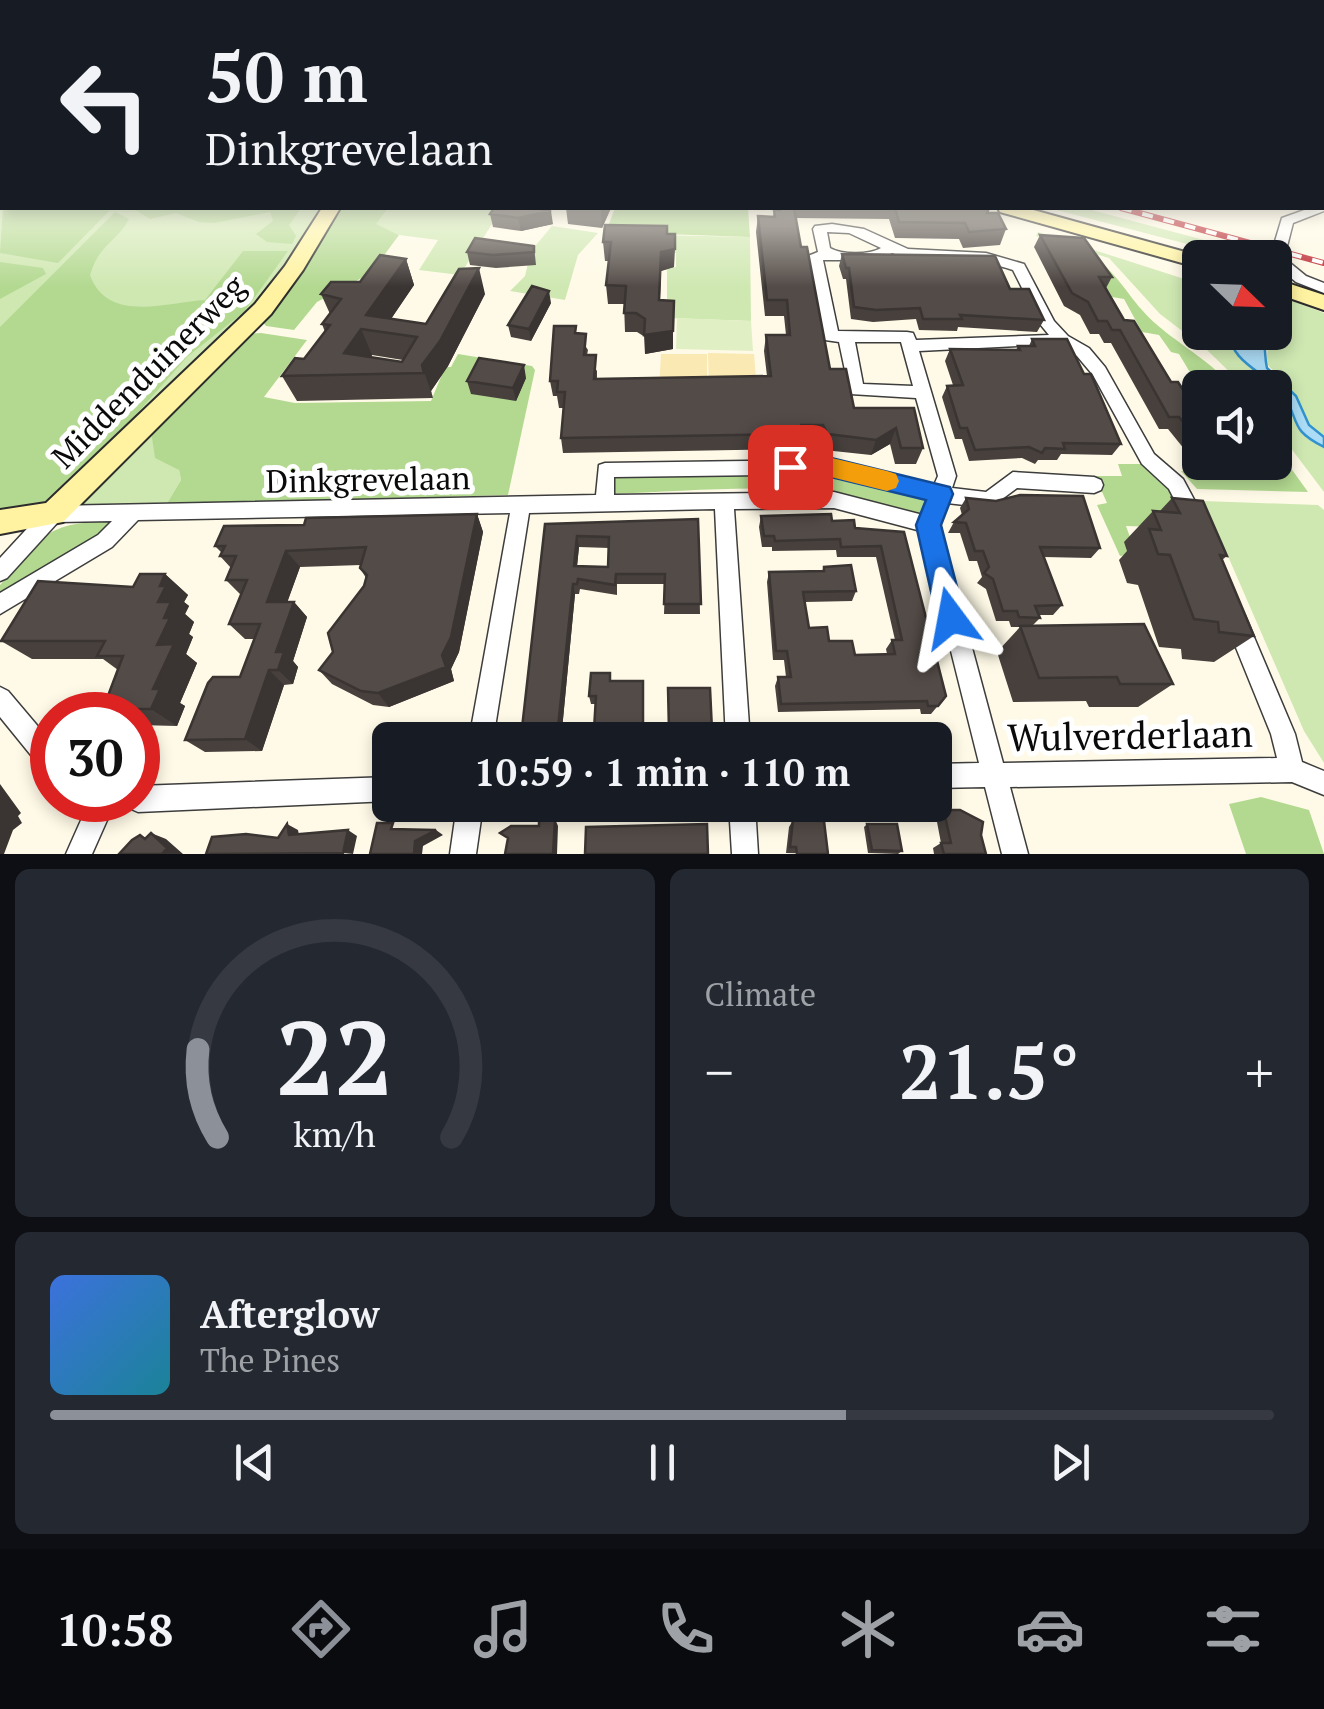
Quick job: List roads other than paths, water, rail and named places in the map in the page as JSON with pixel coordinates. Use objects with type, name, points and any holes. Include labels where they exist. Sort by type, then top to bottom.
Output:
[{"type":"street","name":"Middenduinerweg","points":[[0,572],[53,514],[263,310],[284,284],[330,210]]},
{"type":"street","points":[[1014,210],[1182,257]]},
{"type":"street","points":[[1314,210],[1287,221],[1277,259],[1300,280],[1324,288]]},
{"type":"street","points":[[830,253],[824,250],[820,230],[859,229],[891,248],[979,254],[1019,267],[1048,324],[1062,340],[1083,352],[1099,371],[1148,459],[1183,494],[1201,536]]},
{"type":"street","points":[[891,248],[878,256],[815,256],[832,336],[907,337],[947,476],[929,525],[1014,854]]},
{"type":"street","points":[[1292,292],[1324,303]]},
{"type":"street","points":[[846,336],[856,390],[921,392]]},
{"type":"street","points":[[909,346],[1062,340]]},
{"type":"street","points":[[605,503],[605,470],[827,467],[941,494],[990,500],[1012,480],[1094,485]]},
{"type":"street","name":"Dinkgrevelaan","points":[[53,514],[834,500],[929,525]]},
{"type":"street","points":[[724,501],[737,722]]},
{"type":"street","points":[[484,722],[521,506]]},
{"type":"street","points":[[0,522],[53,514]]},
{"type":"street","points":[[0,604],[105,541],[132,514]]},
{"type":"street","points":[[1231,610],[1283,734],[1292,770]]},
{"type":"street","points":[[0,699],[30,735]]},
{"type":"street","name":"Wulverderlaan","points":[[952,775],[1292,770],[1324,782]]},
{"type":"street","points":[[160,798],[372,790]]},
{"type":"street","points":[[79,854],[93,822]]},
{"type":"street","points":[[463,854],[468,822]]},
{"type":"street","points":[[743,822],[745,854]]},
{"type":"water","points":[[1265,350],[1269,370],[1255,370],[1236,352]]},
{"type":"water","points":[[1292,392],[1309,425],[1324,437],[1324,447],[1301,431],[1295,421]]},
{"type":"railway","points":[[1128,210],[1324,263]]}]
